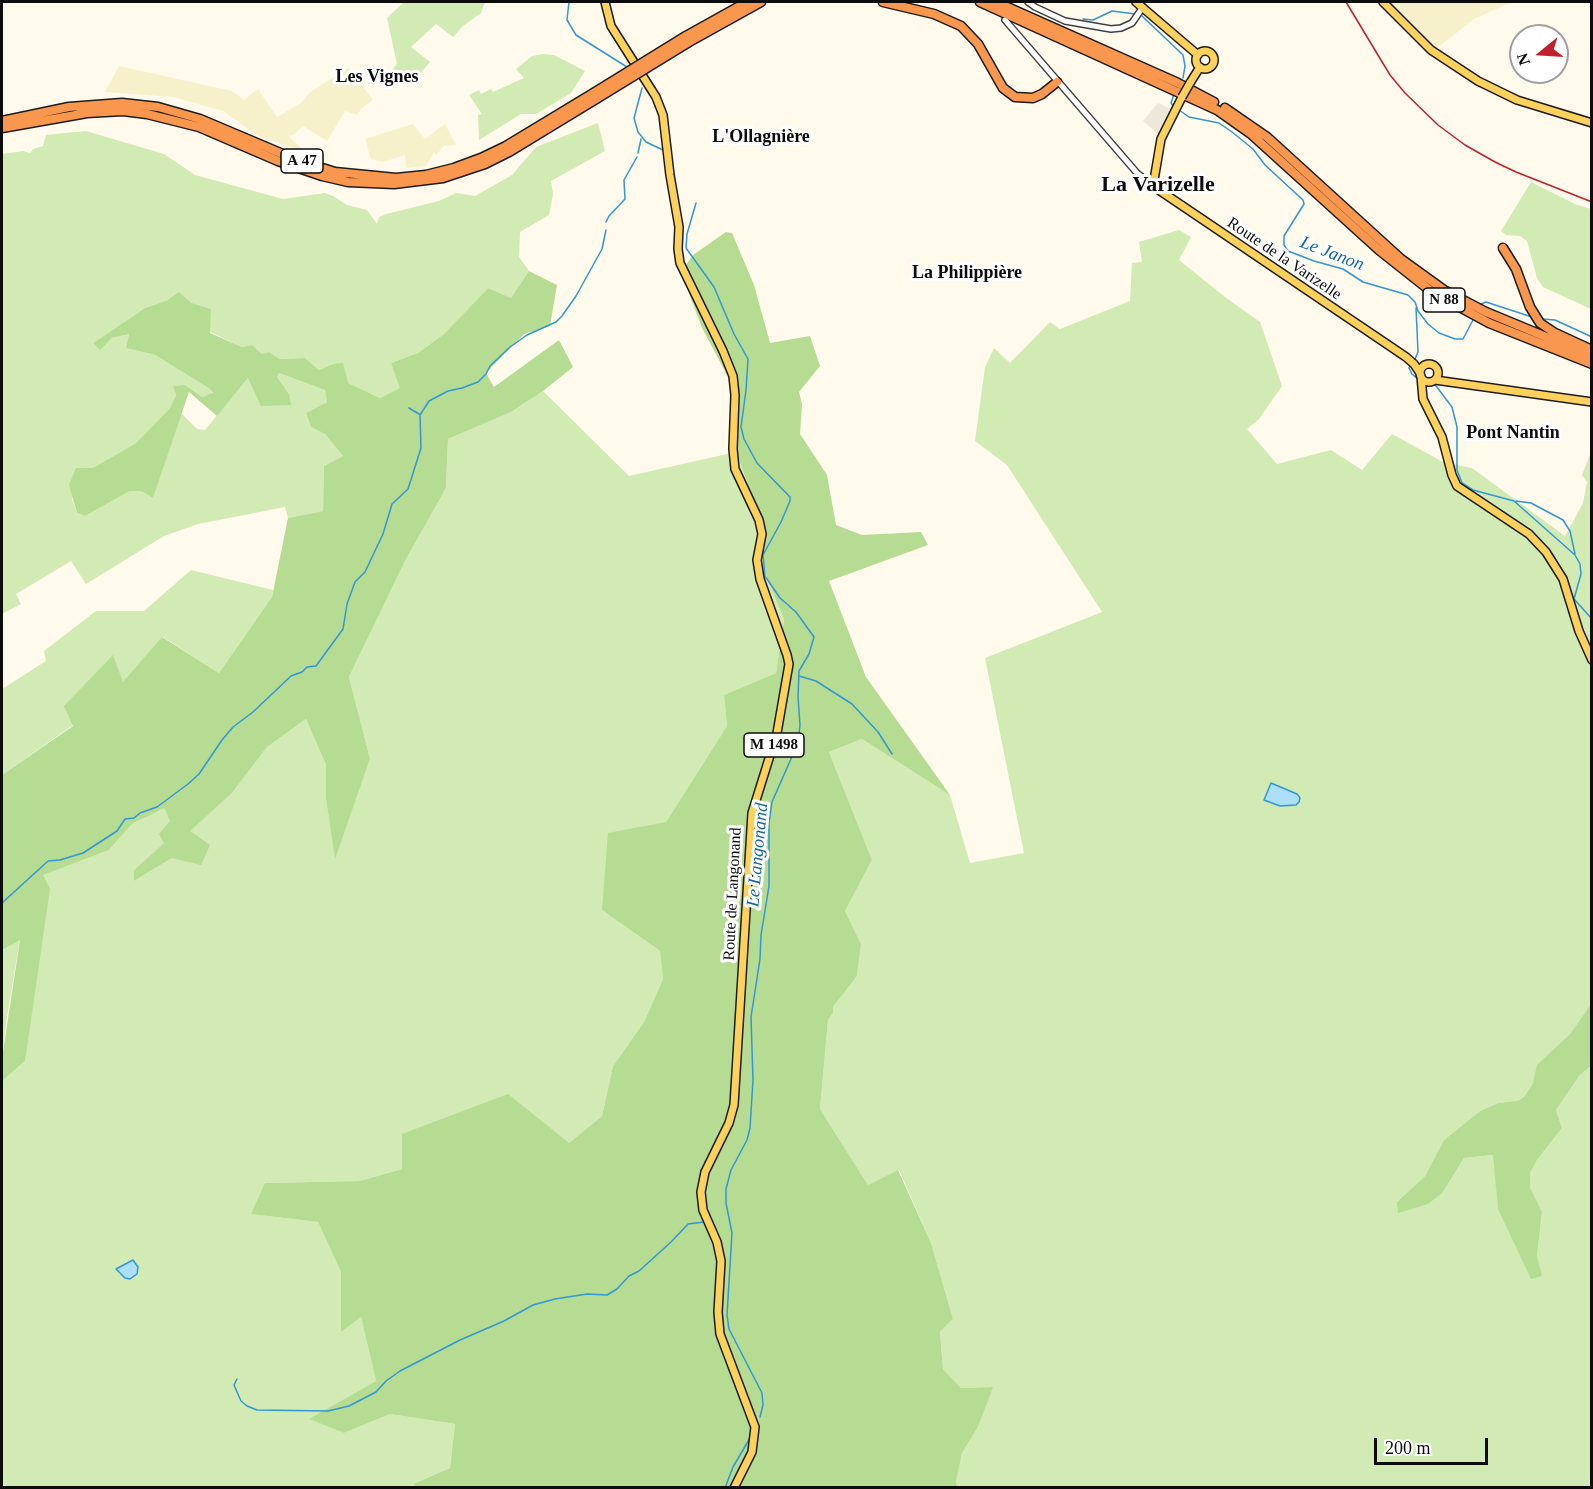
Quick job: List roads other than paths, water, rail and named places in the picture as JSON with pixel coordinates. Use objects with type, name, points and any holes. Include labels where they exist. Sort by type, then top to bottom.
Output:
[{"type":"highway","name":"A 47","points":[[2,120],[69,107],[122,103],[158,107],[200,119],[297,160],[335,172],[396,178],[426,175],[454,168],[506,146],[594,96],[744,2]]},
{"type":"highway","name":"A 47","points":[[688,39],[761,2]]},
{"type":"highway","points":[[884,2],[934,14],[961,26],[978,44],[1003,88],[1015,97],[1028,99],[1038,96],[1057,82]]},
{"type":"highway","name":"N 88","points":[[980,2],[1217,110],[1256,138],[1379,250],[1425,288],[1479,318],[1592,364]]},
{"type":"highway","name":"N 88","points":[[996,2],[1200,94],[1246,121],[1267,137],[1401,259],[1444,290],[1486,312],[1592,356]]},
{"type":"highway","name":"A 47","points":[[2,128],[87,113],[123,111],[157,115],[199,127],[322,177],[348,182],[394,184],[443,177],[485,164],[509,152],[594,96]]},
{"type":"highway","points":[[1503,248],[1516,269],[1530,307],[1540,323],[1555,333],[1592,350]]},
{"type":"main road","name":"Route de Langonand","points":[[605,2],[611,26],[656,97],[663,115],[679,227],[680,263],[733,376],[736,405],[733,459],[738,477],[761,527],[757,560],[760,579],[789,664],[777,733],[752,813],[734,1105],[729,1123],[705,1172],[701,1191],[704,1210],[717,1242],[721,1261],[718,1312],[720,1334],[755,1427],[752,1452],[734,1488]]},
{"type":"main road","points":[[1136,2],[1198,55]]},
{"type":"main road","points":[[1383,2],[1431,50],[1478,81],[1516,100],[1592,123]]},
{"type":"main road","points":[[1206,51],[1212,54],[1213,65],[1209,69],[1200,67],[1196,60],[1198,55],[1206,51]]},
{"type":"main road","points":[[1153,186],[1161,139],[1200,67]]},
{"type":"main road","name":"Route de la Varizelle","points":[[1153,186],[1410,360]]},
{"type":"main road","points":[[1410,360],[1425,365],[1434,365],[1427,379]]},
{"type":"main road","points":[[1410,360],[1427,379],[1592,402]]},
{"type":"main road","points":[[1425,365],[1427,379],[1425,396],[1431,416],[1445,446],[1457,486],[1529,534],[1555,563],[1568,591],[1579,631],[1592,660]]},
{"type":"street","points":[[1028,2],[1065,21],[1112,29],[1132,23],[1143,7]]},
{"type":"street","name":"Route de la Varizelle","points":[[1005,20],[1139,175],[1153,186]]},
{"type":"water","points":[[1271,783],[1297,794],[1300,798],[1299,802],[1296,805],[1280,806],[1264,800]]},
{"type":"water","points":[[133,1260],[138,1267],[137,1274],[130,1279],[125,1278],[116,1269]]},
{"type":"waterway","name":"Le Langonand","points":[[569,2],[567,20],[576,35],[627,67]]},
{"type":"waterway","name":"Le Janon","points":[[1083,19],[1093,20],[1112,11],[1135,14]]},
{"type":"waterway","name":"Le Janon","points":[[1142,16],[1183,55],[1185,66],[1183,78]]},
{"type":"waterway","name":"Le Langonand","points":[[642,88],[634,118],[638,132],[646,142],[663,150]]},
{"type":"waterway","name":"Le Janon","points":[[1173,106],[1171,103],[1174,94]]},
{"type":"waterway","name":"Le Janon","points":[[1179,110],[1189,117],[1219,123],[1232,132],[1253,149],[1265,165],[1303,200],[1304,204],[1284,236],[1284,245],[1288,251],[1343,269],[1363,282],[1408,295],[1428,324],[1439,333],[1455,339],[1463,339],[1473,320]]},
{"type":"waterway","points":[[638,153],[641,139]]},
{"type":"waterway","points":[[606,222],[625,199],[624,180],[637,157]]},
{"type":"waterway","name":"Le Langonand","points":[[696,203],[687,234],[686,248],[714,287],[734,334],[748,359],[741,427],[744,439],[757,463],[790,497],[781,522],[763,555],[765,576],[780,598],[796,612],[814,637],[809,654],[799,671],[798,743],[772,802],[769,823],[769,886],[751,1017],[753,1080],[750,1128],[747,1140],[731,1170],[726,1189],[726,1203],[732,1233],[727,1315],[729,1329],[762,1393],[763,1405],[760,1417]]},
{"type":"waterway","points":[[2,903],[48,861],[83,853],[117,831],[125,819],[134,818],[140,813],[157,807],[188,784],[199,774],[233,727],[253,712],[291,676],[302,672],[307,667],[316,666],[343,629],[347,604],[355,582],[365,572],[383,534],[392,504],[408,489],[421,448],[420,415],[429,401],[448,391],[478,382],[490,366],[510,347],[527,335],[556,322],[576,296],[602,249],[606,230]]},
{"type":"waterway","name":"Le Janon","points":[[1481,304],[1486,302],[1532,317]]},
{"type":"waterway","points":[[1415,359],[1418,352],[1416,308]]},
{"type":"waterway","name":"Le Janon","points":[[1542,319],[1555,320],[1592,337]]},
{"type":"waterway","points":[[1410,366],[1412,374],[1419,380]]},
{"type":"waterway","points":[[1424,382],[1433,382],[1452,407],[1457,427],[1457,470],[1462,483],[1473,490],[1514,501],[1575,555],[1580,564],[1581,574],[1574,599],[1592,619]]},
{"type":"waterway","points":[[409,408],[419,414]]},
{"type":"waterway","points":[[1516,501],[1531,503],[1563,520],[1570,531],[1575,554]]},
{"type":"waterway","points":[[799,676],[816,681],[852,704],[878,732],[892,754]]},
{"type":"waterway","points":[[237,1379],[234,1385],[241,1401],[257,1410],[328,1411],[349,1406],[376,1392],[400,1371],[533,1305],[587,1294],[607,1295],[617,1289],[629,1276],[639,1271],[688,1224],[704,1222]]},
{"type":"waterway","points":[[725,1488],[733,1467],[750,1438]]},
{"type":"railway","points":[[1346,2],[1390,75],[1438,125],[1465,145],[1495,162],[1592,202]]},
{"type":"district","name":"Les Vignes","points":[[377,77]]},
{"type":"district","name":"L'Ollagnière","points":[[761,137]]},
{"type":"district","name":"La Varizelle","points":[[1158,185]]},
{"type":"district","name":"La Philippière","points":[[967,273]]},
{"type":"district","name":"Pont Nantin","points":[[1513,433]]}]
